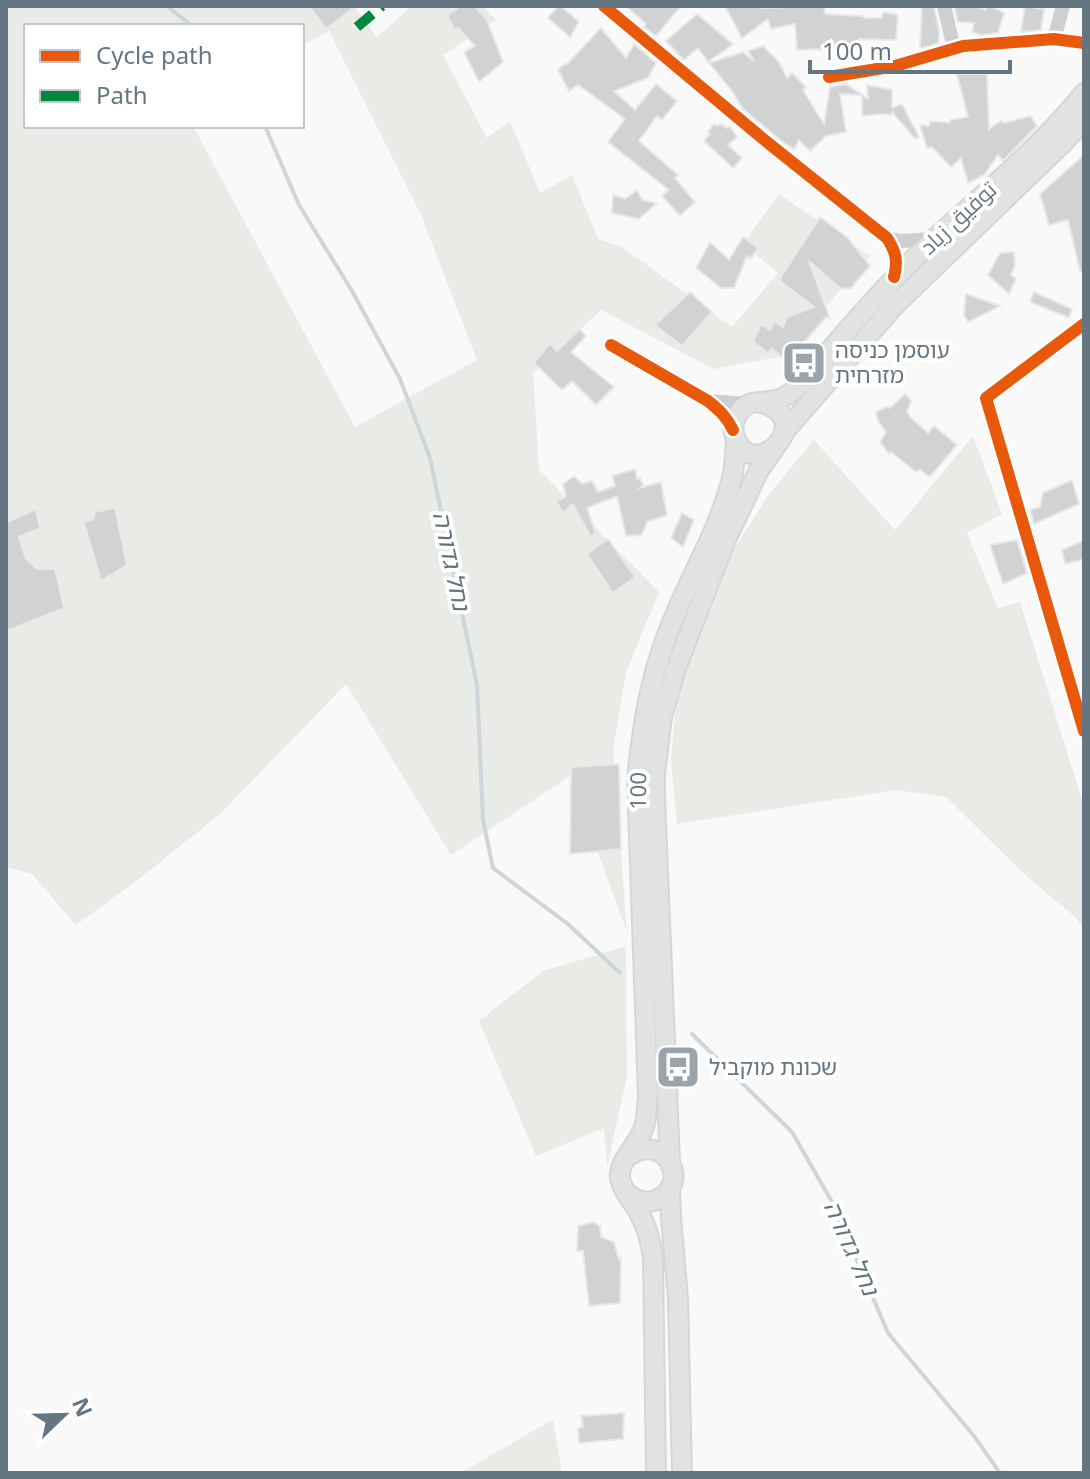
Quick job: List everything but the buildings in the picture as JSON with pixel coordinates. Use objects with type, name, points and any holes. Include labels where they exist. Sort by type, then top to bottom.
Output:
[{"type":"main road","name":"توفيق زياد","points":[[755,404],[779,400],[799,386],[842,333],[894,277],[1025,156],[1084,93]]},
{"type":"main road","name":"توفيق زياد","points":[[784,432],[895,305],[1083,124]]},
{"type":"main road","points":[[755,404],[776,409],[784,423],[784,432],[774,449],[767,453],[752,453],[745,450],[734,434],[736,416],[740,410],[755,404]]},
{"type":"main road","name":"100","points":[[629,1156],[644,1127],[648,1096],[637,811],[642,728],[651,681],[667,634],[732,481],[734,434]]},
{"type":"main road","name":"100","points":[[670,1162],[655,798],[662,717],[686,638],[725,542],[759,470],[774,449]]},
{"type":"main road","points":[[656,1473],[653,1259],[647,1228],[620,1179],[620,1170],[629,1156],[644,1148],[660,1152],[670,1162],[674,1174],[670,1189],[678,1299],[682,1473]]},
{"type":"main road","points":[[628,1194],[644,1202],[653,1201],[662,1198],[670,1189]]},
{"type":"street","points":[[604,6],[887,238],[898,262],[894,277]]},
{"type":"street","points":[[944,6],[954,49]]},
{"type":"street","points":[[1054,39],[1063,6]]},
{"type":"street","points":[[829,77],[895,66],[963,46],[1054,39],[1084,43]]},
{"type":"street","points":[[887,238],[902,241],[934,239]]},
{"type":"street","points":[[1084,324],[986,398],[1084,731]]},
{"type":"street","points":[[611,345],[708,401],[729,420],[734,434]]},
{"type":"street","points":[[708,401],[755,404]]},
{"type":"shaded area","points":[[6,6],[354,6],[377,37],[412,6],[483,6],[496,20],[443,55],[487,138],[510,121],[540,193],[572,175],[598,239],[622,247],[732,327],[778,273],[743,244],[779,194],[870,256],[783,356],[714,369],[601,310],[533,373],[539,470],[659,592],[626,672],[613,751],[627,932],[570,776],[451,855],[346,684],[219,815],[76,925],[32,874],[6,867]],"holes":[[[24,24],[304,24],[304,44],[329,31],[421,215],[477,360],[355,427],[194,128],[24,128]]]},
{"type":"shaded area","points":[[973,436],[1002,514],[967,533],[998,608],[1020,602],[1084,806],[1084,930],[1075,917],[1024,874],[946,797],[896,790],[677,824],[671,760],[678,682],[698,606],[769,494],[814,440],[895,530]]},
{"type":"shaded area","points":[[626,946],[627,1076],[607,1168],[604,1128],[536,1156],[479,1021],[543,971]]},
{"type":"shaded area","points":[[553,1419],[562,1473],[461,1473]]},
{"type":"waterway","name":"נחל גדורה","points":[[167,6],[190,24]]},
{"type":"waterway","name":"נחל גדורה","points":[[266,128],[299,205],[352,291],[400,379],[430,458],[477,685],[483,820],[493,868],[568,924],[620,973]]},
{"type":"waterway","name":"נחל גדורה","points":[[692,1034],[792,1132],[832,1202],[888,1333],[974,1436],[1000,1473]]},
{"type":"marked path","points":[[357,27],[382,6]]},
{"type":"cycle path","points":[[604,6],[887,238],[895,257],[894,277]]},
{"type":"cycle path","points":[[829,77],[895,66],[963,46],[1054,39],[1084,43]]},
{"type":"cycle path","points":[[1084,324],[986,398],[1084,731]]},
{"type":"cycle path","points":[[611,345],[708,401],[733,430]]},
{"type":"place","name":"עוסמן כניסה מזרחית","points":[[804,363]]},
{"type":"place","name":"שכונת מוקביל","points":[[678,1067]]}]
